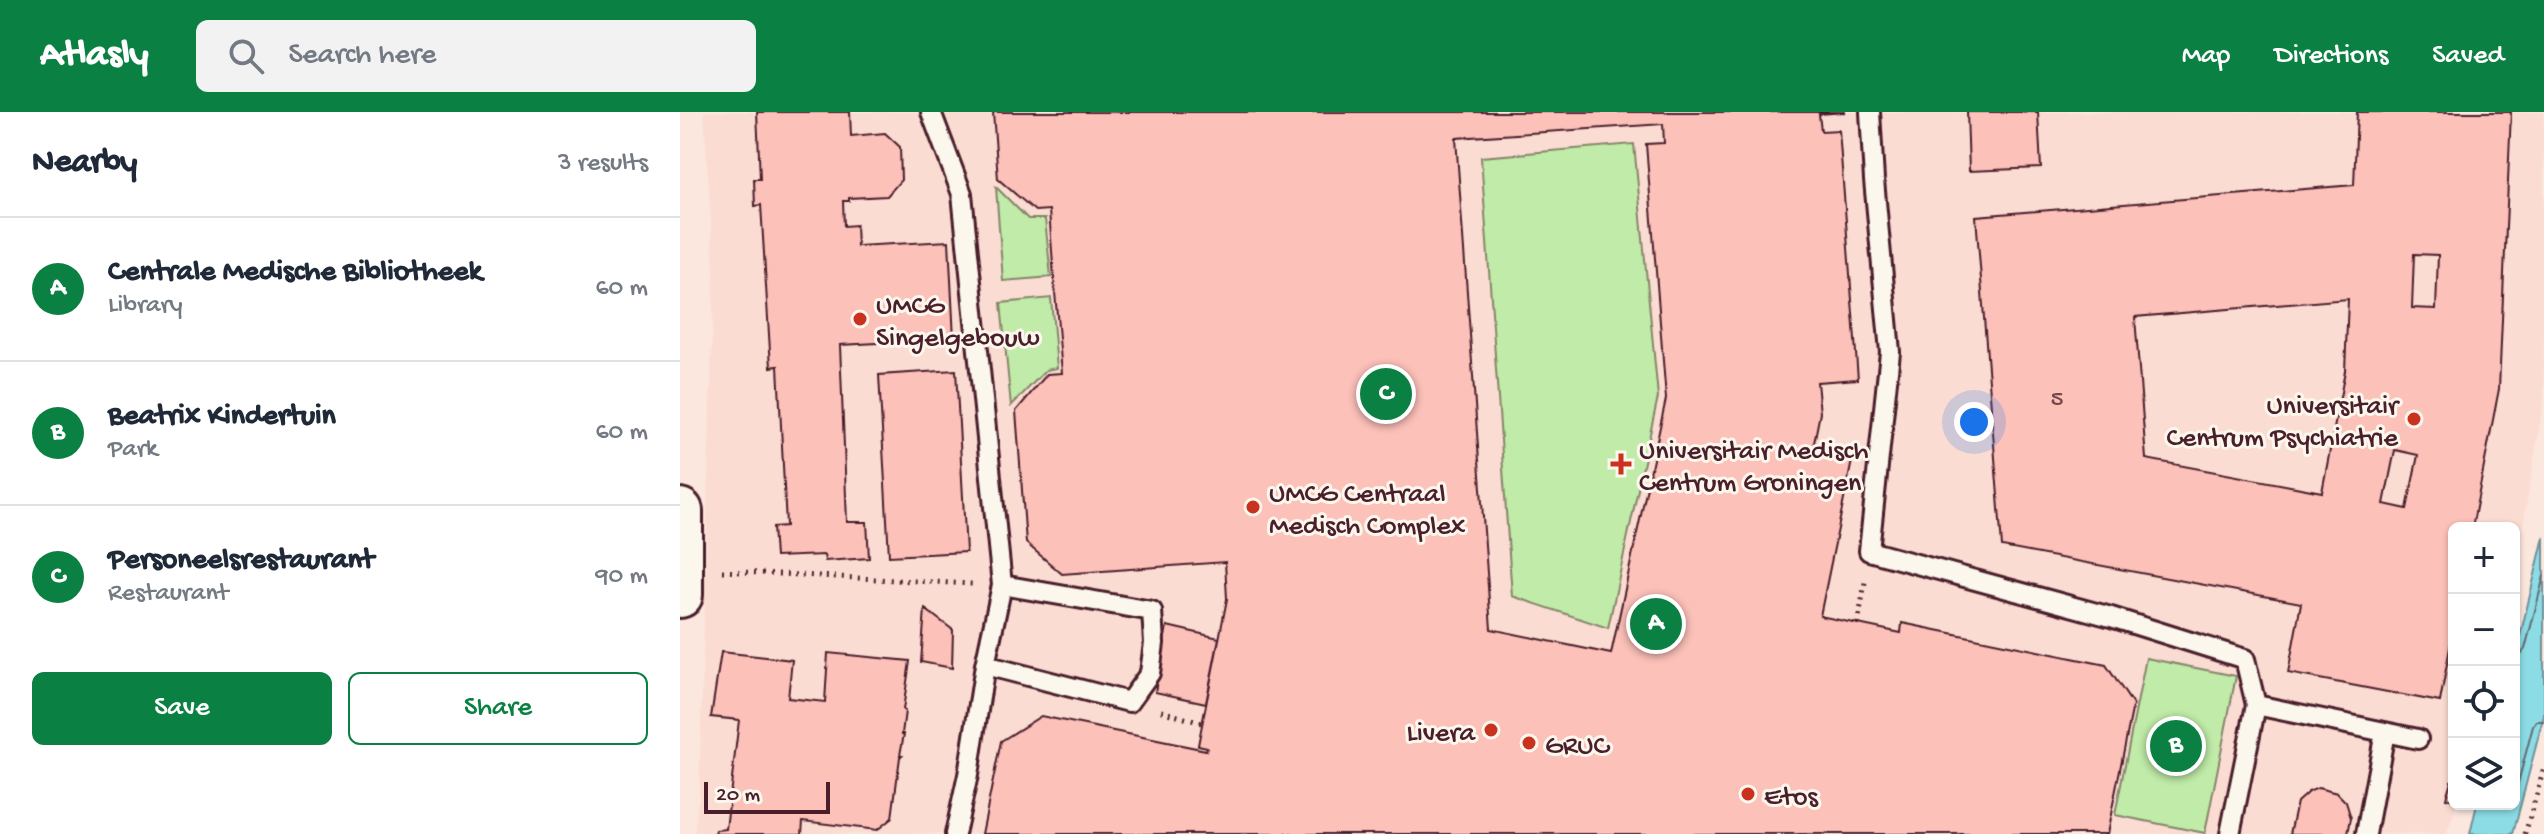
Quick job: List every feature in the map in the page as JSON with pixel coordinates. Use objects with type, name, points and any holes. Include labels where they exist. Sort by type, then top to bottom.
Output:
[{"type":"street","points":[[680,511],[681,581]]},
{"type":"lane","points":[[931,112],[962,194],[1002,585],[955,834]]},
{"type":"lane","points":[[1870,112],[1890,352],[1869,551],[2111,617],[2245,659],[2256,705],[2230,834]]},
{"type":"lane","points":[[985,665],[1129,702],[1150,673],[1154,643],[1152,611],[1002,585]]},
{"type":"lane","points":[[2256,705],[2418,739]]},
{"type":"lane","points":[[2366,834],[2385,732]]},
{"type":"path","points":[[1858,624],[1869,551]]},
{"type":"path","points":[[681,581],[744,574],[1002,585]]},
{"type":"path","points":[[1129,702],[1202,723]]},
{"type":"path","points":[[2525,834],[2544,768]]},
{"type":"shaded area","name":"Universitair Medisch Centrum Groningen","points":[[704,112],[2544,112],[2544,399],[2520,544],[2520,522],[2448,522],[2448,810],[2455,810],[2447,834],[694,834],[699,796],[714,272]]},
{"type":"green space","points":[[1634,144],[1658,397],[1608,628],[1512,596],[1481,157]]},
{"type":"green space","points":[[996,187],[1028,219],[1045,219],[1051,277],[1003,281]]},
{"type":"green space","points":[[1051,298],[1057,368],[1046,370],[1011,406],[1001,303]]},
{"type":"green space","points":[[2146,658],[2236,676],[2205,833],[2115,815]]},
{"type":"water","points":[[2544,537],[2544,715],[2520,807],[2520,666],[2520,636]]},
{"type":"water","points":[[2476,810],[2519,810],[2513,834],[2470,834]]},
{"type":"building","name":"UMCG Singelgebouw","points":[[757,112],[850,112],[851,136],[885,133],[900,147],[901,180],[887,196],[843,201],[844,226],[856,225],[857,246],[949,241],[954,339],[840,345],[847,522],[867,522],[869,558],[825,561],[824,555],[775,557],[773,527],[786,526],[778,366],[771,367],[761,205],[755,206],[754,179],[760,179]]},
{"type":"building","name":"UMCG Centraal Medisch Complex","points":[[993,112],[1846,112],[1819,114],[1821,131],[1839,130],[1858,379],[1817,382],[1820,413],[1814,443],[1854,451],[1820,616],[1901,633],[1902,623],[2106,665],[2133,705],[2107,834],[982,834],[1001,741],[1041,716],[1206,750],[1207,747],[1198,745],[1227,599],[1225,562],[1062,574],[1026,543],[1016,411],[1047,374],[1062,373],[1049,210],[1035,211],[998,179]],"holes":[[[1663,124],[1664,143],[1646,144],[1666,399],[1611,654],[1491,629],[1456,138]]]},
{"type":"building","points":[[1967,112],[2038,112],[2041,168],[1969,171]]},
{"type":"building","name":"Universitair Centrum Psychiatrie","points":[[2357,112],[2511,112],[2499,389],[2473,522],[2448,522],[2448,659],[2440,702],[2288,673],[2301,603],[2002,547],[1976,216],[2354,185]],"holes":[[[2414,254],[2438,255],[2436,309],[2412,308]],[[2348,299],[2345,371],[2322,492],[2146,459],[2135,317]],[[2395,450],[2418,455],[2407,509],[2384,504]]]},
{"type":"building","points":[[956,370],[966,552],[889,556],[879,375]]},
{"type":"building","points":[[925,609],[953,630],[952,668],[921,662]]},
{"type":"building","points":[[1167,626],[1219,638],[1206,703],[1155,692]]},
{"type":"building","points":[[721,652],[792,660],[788,698],[825,702],[828,653],[910,661],[903,710],[902,755],[892,818],[877,830],[803,821],[802,834],[715,834],[716,830],[726,829],[739,720],[711,717]]},
{"type":"building","points":[[2318,788],[2337,793],[2346,802],[2351,818],[2348,834],[2290,834],[2297,802]]},
{"type":"place","name":"UMCG Singelgebouw","points":[[860,319]]},
{"type":"place","name":"Personeelsrestaurant","points":[[1386,394]]},
{"type":"place","name":"Universitair Centrum Psychiatrie","points":[[2414,419]]},
{"type":"place","name":"Universitair Medisch Centrum Groningen","points":[[1621,464]]},
{"type":"place","name":"UMCG Centraal Medisch Complex","points":[[1253,507]]},
{"type":"place","name":"Centrale Medische Bibliotheek","points":[[1656,624]]},
{"type":"place","name":"Livera","points":[[1491,730]]},
{"type":"place","name":"GRUC","points":[[1529,743]]},
{"type":"place","name":"Beatrix Kindertuin","points":[[2176,746]]},
{"type":"place","name":"Etos","points":[[1748,794]]}]
